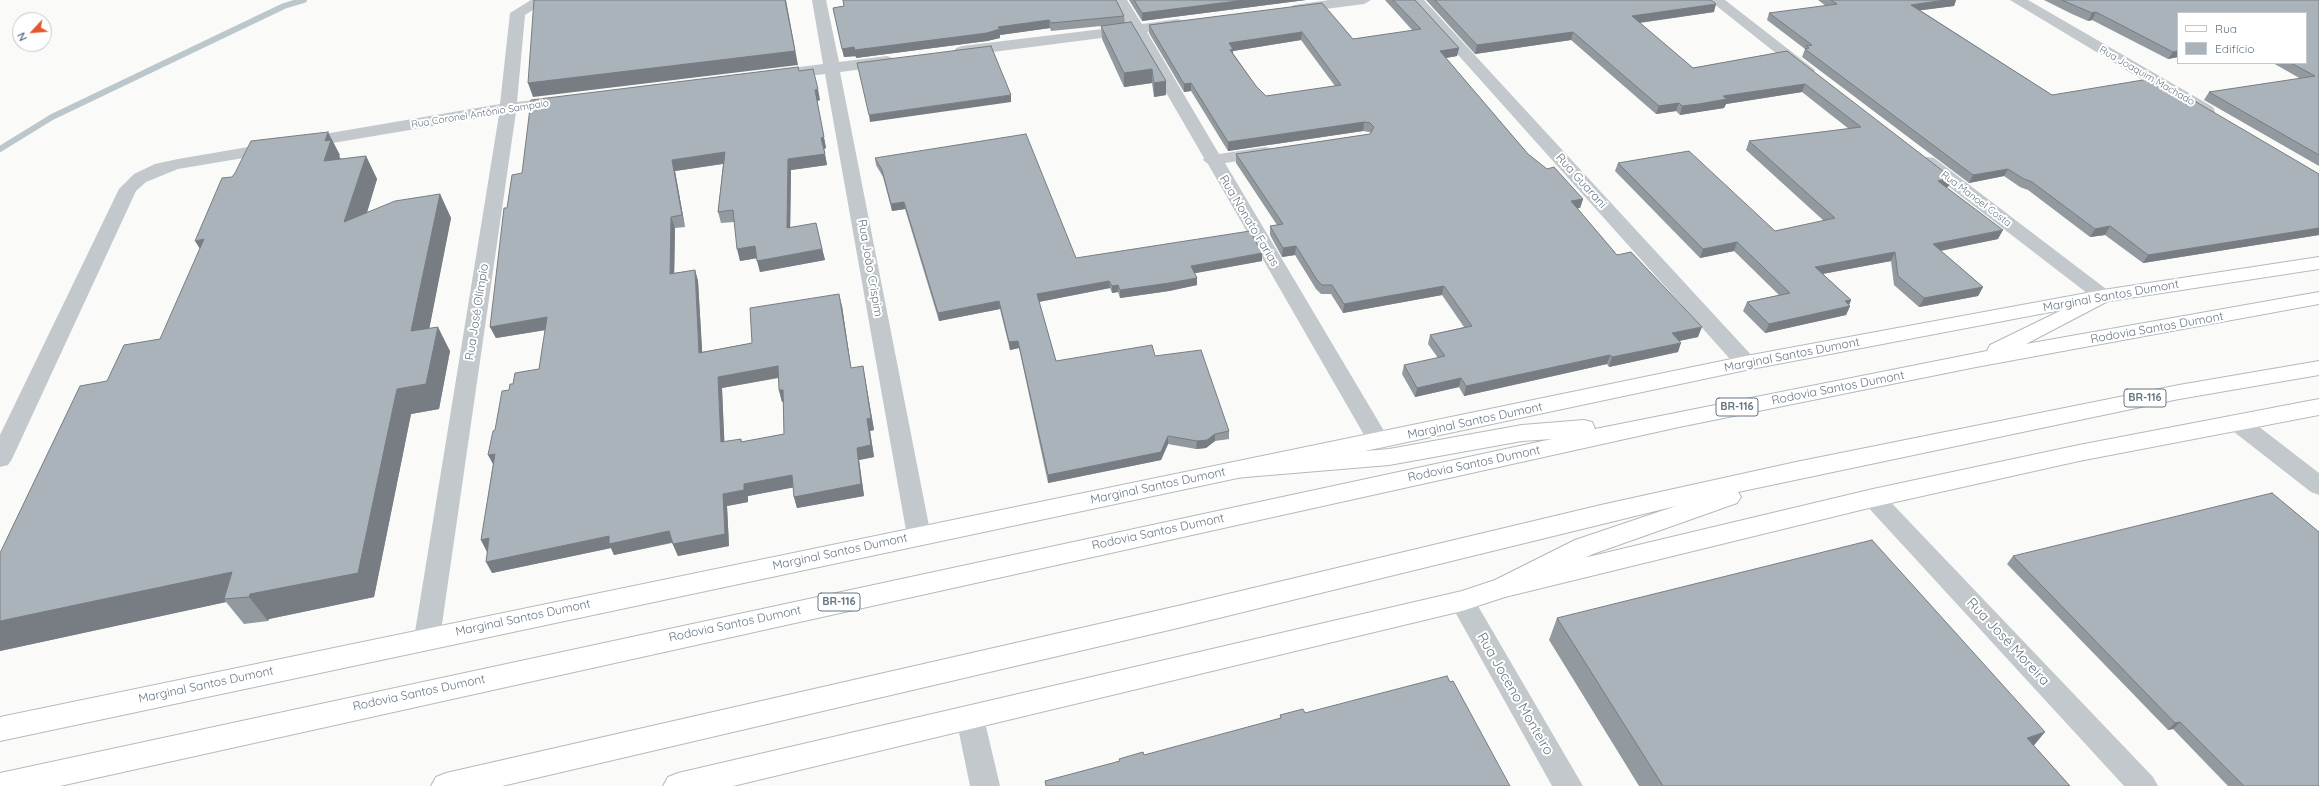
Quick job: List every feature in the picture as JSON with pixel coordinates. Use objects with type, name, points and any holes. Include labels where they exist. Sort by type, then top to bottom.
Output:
[{"type":"main road","name":"Marginal Santos Dumont","points":[[0,729],[427,638],[1379,441],[1746,363],[2104,296],[2319,263]]},
{"type":"main road","points":[[1976,360],[2104,296]]},
{"type":"main road","name":"Rodovia Santos Dumont","points":[[0,786],[1679,419],[1976,360],[2319,298]]},
{"type":"main road","name":"BR-116","points":[[446,786],[1182,616],[1586,518],[1796,470],[2178,392],[2319,368]]},
{"type":"main road","points":[[678,786],[1462,601],[1504,587],[1873,498],[2079,452],[2319,407]]},
{"type":"main road","points":[[1234,470],[1389,457],[1522,433],[1679,419]]},
{"type":"main road","points":[[1504,587],[1584,546],[1707,506],[1796,470]]},
{"type":"street","name":"Rua José Olímpio","points":[[427,638],[508,108],[518,13],[542,0]]},
{"type":"street","name":"Rua João Crispim","points":[[819,0],[833,67],[919,536]]},
{"type":"street","name":"Rua Nonato Farias","points":[[1120,0],[1212,160],[1379,441]]},
{"type":"street","points":[[1278,11],[1364,0]]},
{"type":"street","name":"Rua Guarani","points":[[1416,0],[1746,363]]},
{"type":"street","points":[[1716,0],[1818,78]]},
{"type":"street","name":"Rua Joaquim Machado","points":[[2017,0],[2223,120]]},
{"type":"street","points":[[950,53],[1191,22]]},
{"type":"street","points":[[771,75],[903,58]]},
{"type":"street","name":"Rua Coronel Antônio Sampaio","points":[[0,459],[128,189],[148,173],[178,164],[508,108],[577,100]]},
{"type":"street","points":[[1212,160],[1280,150]]},
{"type":"street","name":"Rua Manoel Costa","points":[[1913,150],[2104,296]]},
{"type":"street","points":[[2237,422],[2319,486]]},
{"type":"street","name":"Rua José Moreira","points":[[1873,498],[2143,786]]},
{"type":"street","name":"Rua Joceno Monteiro","points":[[1462,601],[1568,786]]},
{"type":"street","points":[[970,718],[985,786]]},
{"type":"building","points":[[534,0],[785,0],[795,51],[528,83]]},
{"type":"building","points":[[843,0],[1116,0],[1124,16],[1051,23],[1049,20],[998,27],[1000,29],[987,33],[855,50],[854,47],[842,49],[833,8],[844,6]]},
{"type":"building","points":[[1134,0],[1245,0],[1142,13]]},
{"type":"building","points":[[1393,0],[1415,0],[1459,48],[1440,51],[1528,154],[1547,169],[1554,167],[1583,199],[1571,201],[1617,255],[1631,252],[1702,327],[1672,333],[1681,343],[1612,357],[1610,355],[1466,386],[1461,378],[1417,388],[1404,365],[1445,356],[1430,335],[1472,326],[1444,286],[1344,304],[1332,285],[1322,285],[1317,280],[1296,246],[1283,248],[1270,226],[1283,224],[1236,154],[1370,134],[1374,127],[1370,123],[1364,122],[1228,142],[1191,83],[1184,84],[1149,25],[1322,3],[1353,39],[1421,29]],"holes":[[[1302,32],[1341,85],[1266,96],[1256,86],[1230,50],[1233,49],[1229,43]]]},
{"type":"building","points":[[1435,0],[1711,0],[1716,4],[1632,16],[1693,68],[1787,51],[1952,178],[1938,181],[2003,230],[1933,244],[1983,287],[1924,298],[1898,276],[1895,252],[1815,267],[1851,300],[1845,301],[1850,306],[1769,324],[1747,302],[1790,293],[1737,242],[1703,249],[1618,163],[1689,151],[1775,231],[1835,218],[1749,141],[1861,127],[1805,84],[1723,96],[1727,99],[1699,104],[1682,106],[1679,103],[1659,106],[1573,32],[1477,45]]},
{"type":"building","points":[[1831,0],[1945,0],[1911,5],[2052,95],[2149,79],[2180,96],[2186,96],[2319,174],[2319,228],[2148,255],[2110,226],[2095,229],[2032,182],[2008,169],[1973,175],[1805,49],[1809,48],[1806,46],[1812,45],[1769,13],[1837,4]]},
{"type":"building","points":[[2062,0],[2319,0],[2319,155],[2209,92],[2315,76],[2293,64],[2307,64],[2307,12],[2177,12],[2177,51],[2173,52],[2096,12],[2092,13]]},
{"type":"building","points":[[1131,22],[1166,81],[1154,83],[1152,69],[1124,73],[1101,26]]},
{"type":"building","points":[[991,46],[1011,95],[869,115],[857,63]]},
{"type":"building","points":[[798,67],[799,71],[813,69],[818,89],[815,90],[824,137],[821,138],[825,154],[788,159],[787,228],[816,223],[822,249],[757,261],[755,246],[737,249],[733,210],[718,212],[725,152],[672,160],[682,215],[671,217],[670,274],[695,270],[699,353],[752,343],[750,308],[839,294],[851,368],[863,366],[871,418],[867,419],[871,445],[857,448],[861,484],[794,497],[792,475],[744,484],[744,490],[723,494],[725,534],[673,544],[669,531],[609,544],[609,536],[486,562],[489,538],[481,540],[495,454],[488,455],[493,431],[495,430],[502,391],[509,390],[510,384],[513,384],[515,373],[539,369],[547,317],[490,327],[504,208],[507,208],[512,175],[522,173],[531,100]],"holes":[[[778,366],[779,390],[783,390],[784,434],[741,442],[741,439],[721,442],[718,377]]]},
{"type":"building","points":[[328,132],[325,141],[331,140],[324,161],[366,156],[344,222],[395,201],[440,194],[411,331],[438,327],[426,384],[397,389],[358,573],[250,594],[249,597],[224,599],[232,572],[0,621],[0,553],[80,386],[107,381],[124,345],[160,339],[204,239],[195,241],[222,178],[232,177],[251,141]]},
{"type":"building","points":[[1026,134],[1076,258],[1250,231],[1262,253],[1191,266],[1197,278],[1120,290],[1118,285],[1112,286],[1109,281],[1037,294],[1056,361],[1152,345],[1155,356],[1201,350],[1229,431],[1215,434],[1207,440],[1197,441],[1168,436],[1161,452],[1048,475],[1018,341],[1009,342],[999,301],[938,313],[904,202],[891,204],[882,170],[875,158]]},
{"type":"building","points":[[2272,493],[2319,532],[2319,786],[2244,786],[2180,722],[2175,723],[2013,556]]},
{"type":"building","points":[[1872,540],[2045,732],[2027,738],[2070,786],[1663,786],[1557,618]]},
{"type":"building","points":[[1447,676],[1450,682],[1453,681],[1510,786],[1046,786],[1045,781],[1120,761],[1119,759],[1143,752],[1144,755],[1281,718],[1280,715],[1303,709],[1305,713]]},
{"type":"waterway","points":[[0,149],[52,117],[284,6],[304,0]]}]
